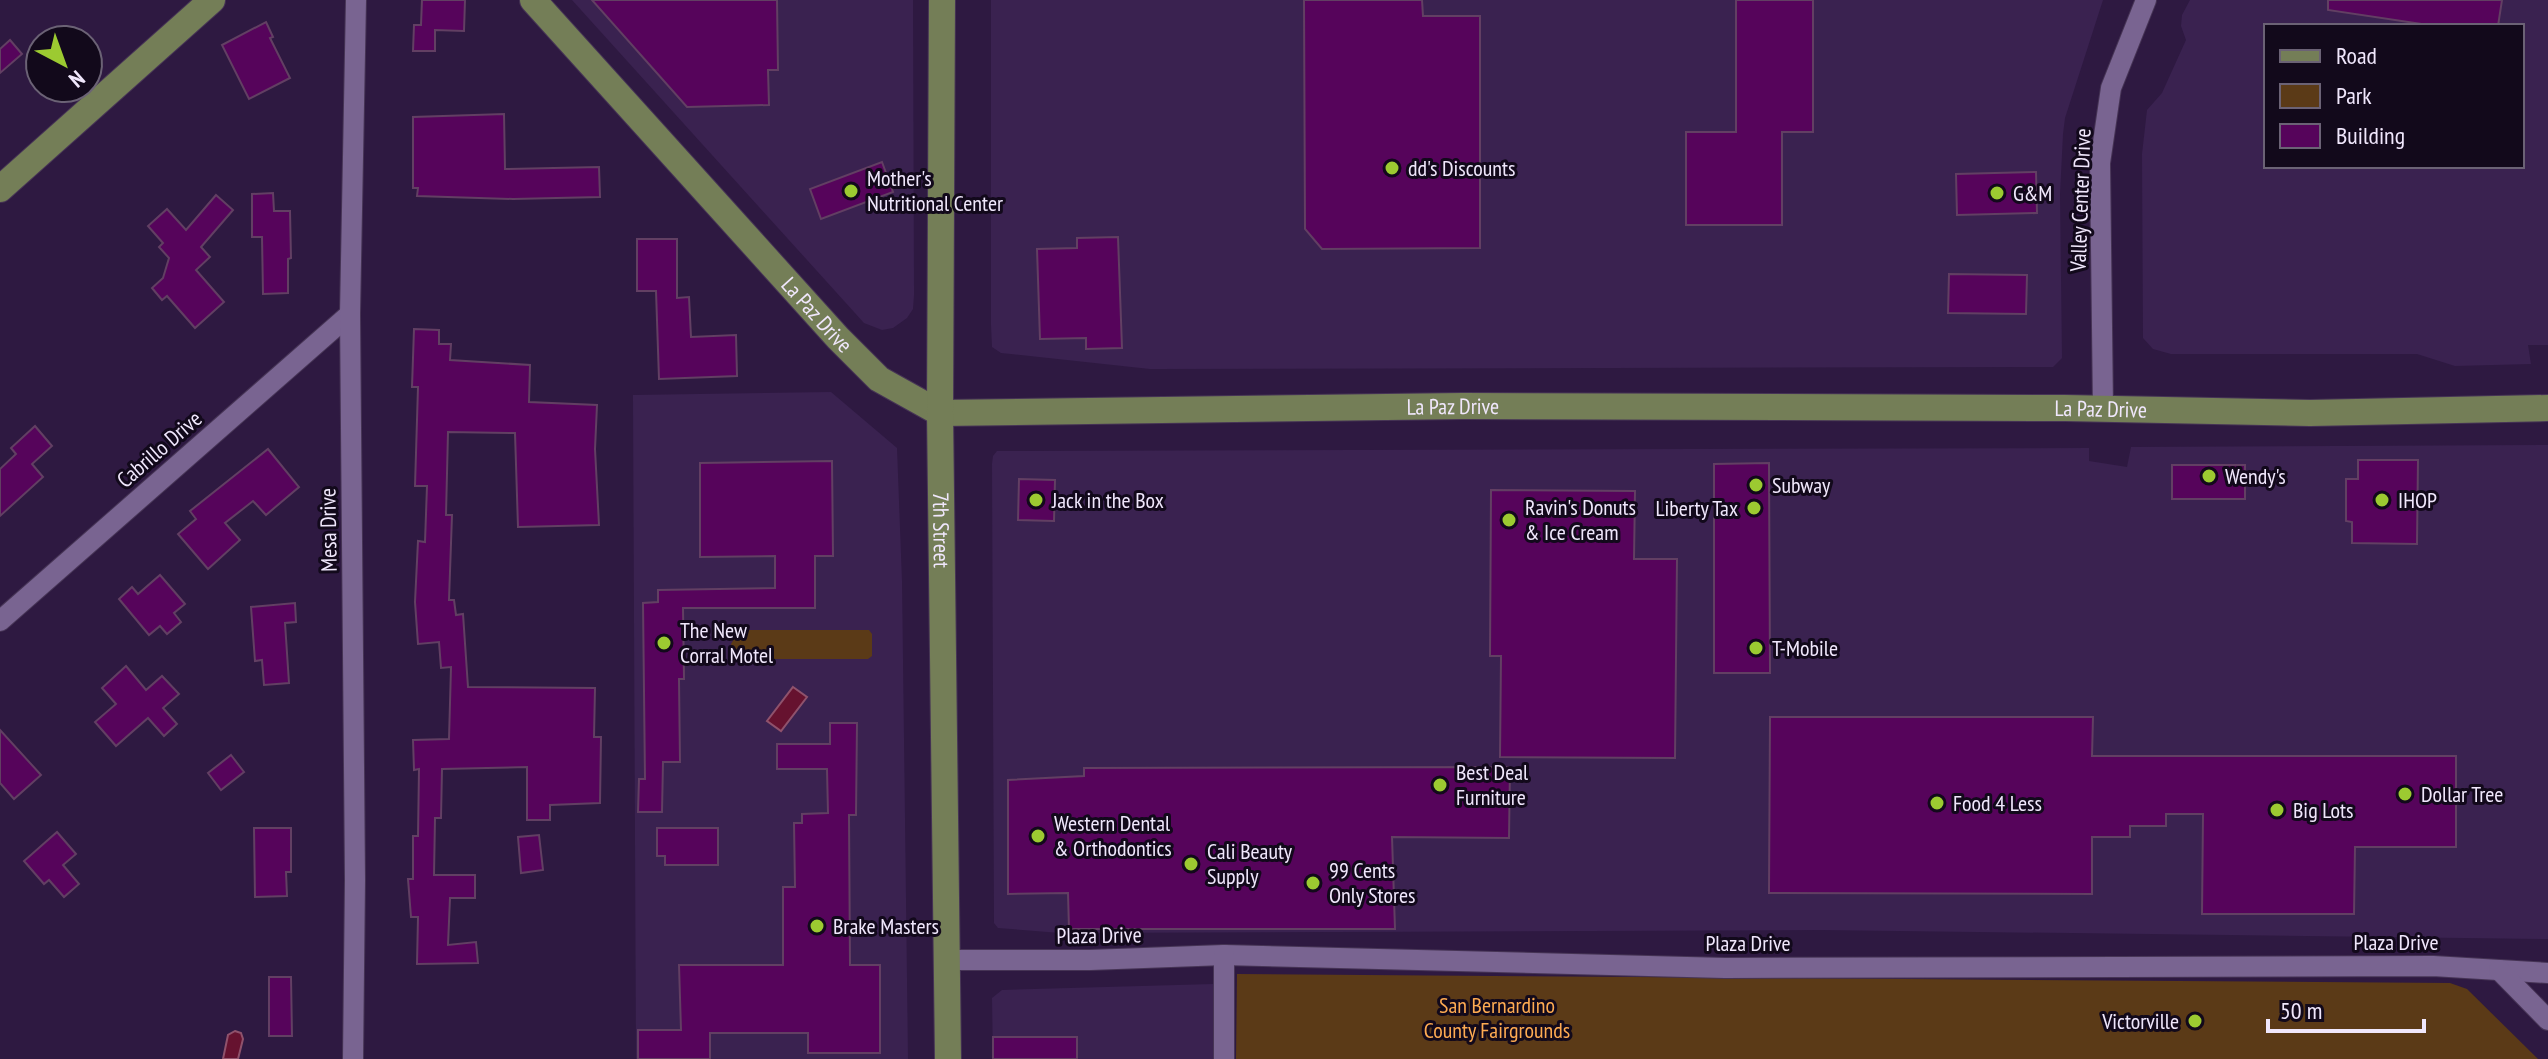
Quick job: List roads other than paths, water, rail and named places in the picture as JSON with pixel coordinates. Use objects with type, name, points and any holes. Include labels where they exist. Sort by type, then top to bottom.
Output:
[{"type":"main road","points":[[0,189],[212,0]]},
{"type":"main road","name":"La Paz Drive","points":[[533,0],[838,338],[879,379],[940,413],[1463,406],[2103,408],[2310,413],[2548,408]]},
{"type":"main road","name":"7th Street","points":[[942,0],[940,413],[948,1059]]},
{"type":"street","name":"Mesa Drive","points":[[353,1059],[355,880],[350,314],[356,0]]},
{"type":"street","name":"Valley Center Drive","points":[[2103,408],[2102,151],[2111,88],[2146,0]]},
{"type":"street","name":"Cabrillo Drive","points":[[0,621],[350,314]]},
{"type":"street","name":"Plaza Drive","points":[[947,960],[1090,960],[1224,955],[1725,968],[2433,966],[2548,973]]},
{"type":"street","points":[[1224,955],[1224,1059]]},
{"type":"street","points":[[2499,970],[2548,1020]]},
{"type":"place","name":"dd's Discounts","points":[[1392,168]]},
{"type":"place","name":"Mother's Nutritional Center","points":[[851,191]]},
{"type":"place","name":"G&M","points":[[1997,193]]},
{"type":"place","name":"Wendy's","points":[[2209,476]]},
{"type":"place","name":"Subway","points":[[1756,485]]},
{"type":"place","name":"Jack in the Box","points":[[1036,500]]},
{"type":"place","name":"IHOP","points":[[2382,500]]},
{"type":"place","name":"Liberty Tax","points":[[1754,508]]},
{"type":"place","name":"Ravin's Donuts & Ice Cream","points":[[1509,520]]},
{"type":"place","name":"The New Corral Motel","points":[[664,643]]},
{"type":"place","name":"T-Mobile","points":[[1756,648]]},
{"type":"place","name":"Best Deal Furniture","points":[[1440,785]]},
{"type":"place","name":"Dollar Tree","points":[[2405,794]]},
{"type":"place","name":"Food 4 Less","points":[[1937,803]]},
{"type":"place","name":"Big Lots","points":[[2277,810]]},
{"type":"place","name":"Western Dental & Orthodontics","points":[[1038,836]]},
{"type":"place","name":"Cali Beauty Supply","points":[[1191,864]]},
{"type":"place","name":"99 Cents Only Stores","points":[[1313,883]]},
{"type":"place","name":"Brake Masters","points":[[817,926]]},
{"type":"place","name":"Victorville","points":[[2195,1021]]},
{"type":"park label","name":"San Bernardino County Fairgrounds","points":[[1497,1018]]}]
